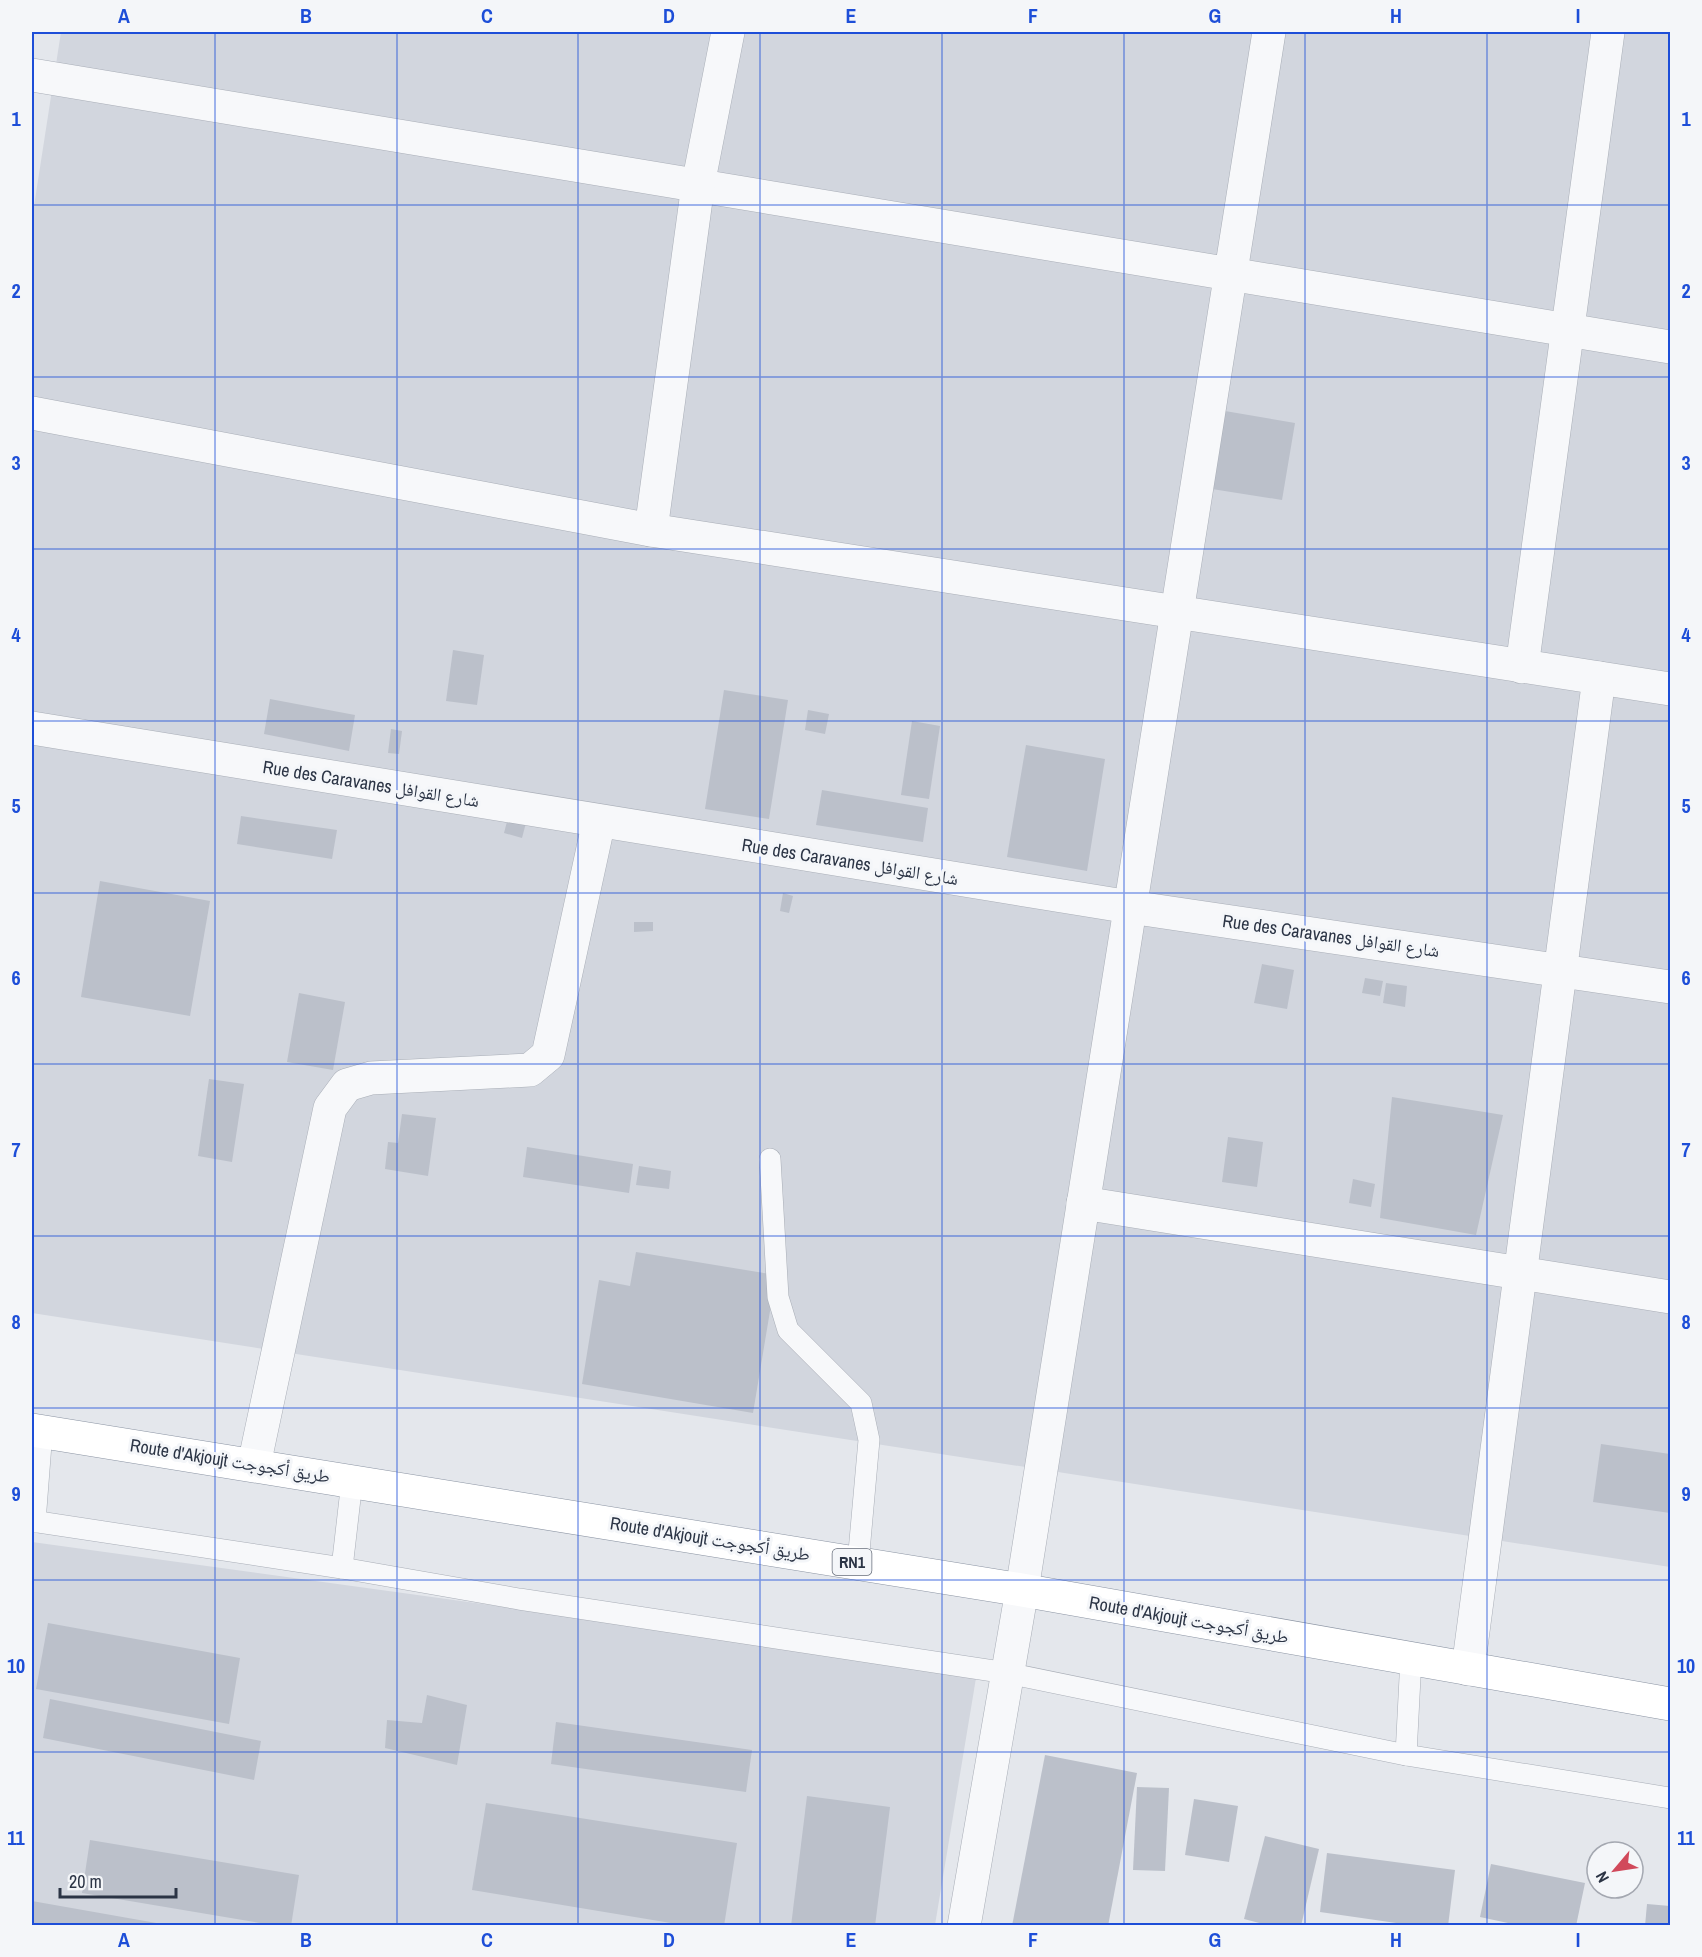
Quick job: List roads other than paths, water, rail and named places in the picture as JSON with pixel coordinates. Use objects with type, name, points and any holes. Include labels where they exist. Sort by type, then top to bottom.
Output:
[{"type":"highway","name":"Route d'Akjoujt طريق أكجوجت","points":[[37,1431],[1022,1590],[1671,1704]]},
{"type":"street","points":[[651,530],[698,185],[728,32]]},
{"type":"street","points":[[964,1926],[1022,1590],[1269,32]]},
{"type":"street","points":[[1522,666],[1608,32]]},
{"type":"street","points":[[32,75],[1671,347]]},
{"type":"street","points":[[32,412],[651,530],[1671,689]]},
{"type":"street","points":[[1468,1669],[1599,678]]},
{"type":"street","name":"Rue des Caravanes شارع القوافل","points":[[32,728],[1130,907],[1671,987]]},
{"type":"street","points":[[254,1465],[330,1108],[347,1085],[371,1078],[530,1070],[548,1055],[599,821]]},
{"type":"street","points":[[1083,1203],[1671,1297]]},
{"type":"lane","points":[[770,1159],[778,1297],[788,1330],[861,1403],[863,1412],[869,1440],[858,1563]]},
{"type":"lane","points":[[37,1431],[33,1521],[342,1568],[519,1599],[1007,1673],[1406,1755],[1671,1798]]},
{"type":"lane","points":[[342,1568],[352,1481]]},
{"type":"lane","points":[[1406,1755],[1411,1658]]}]
